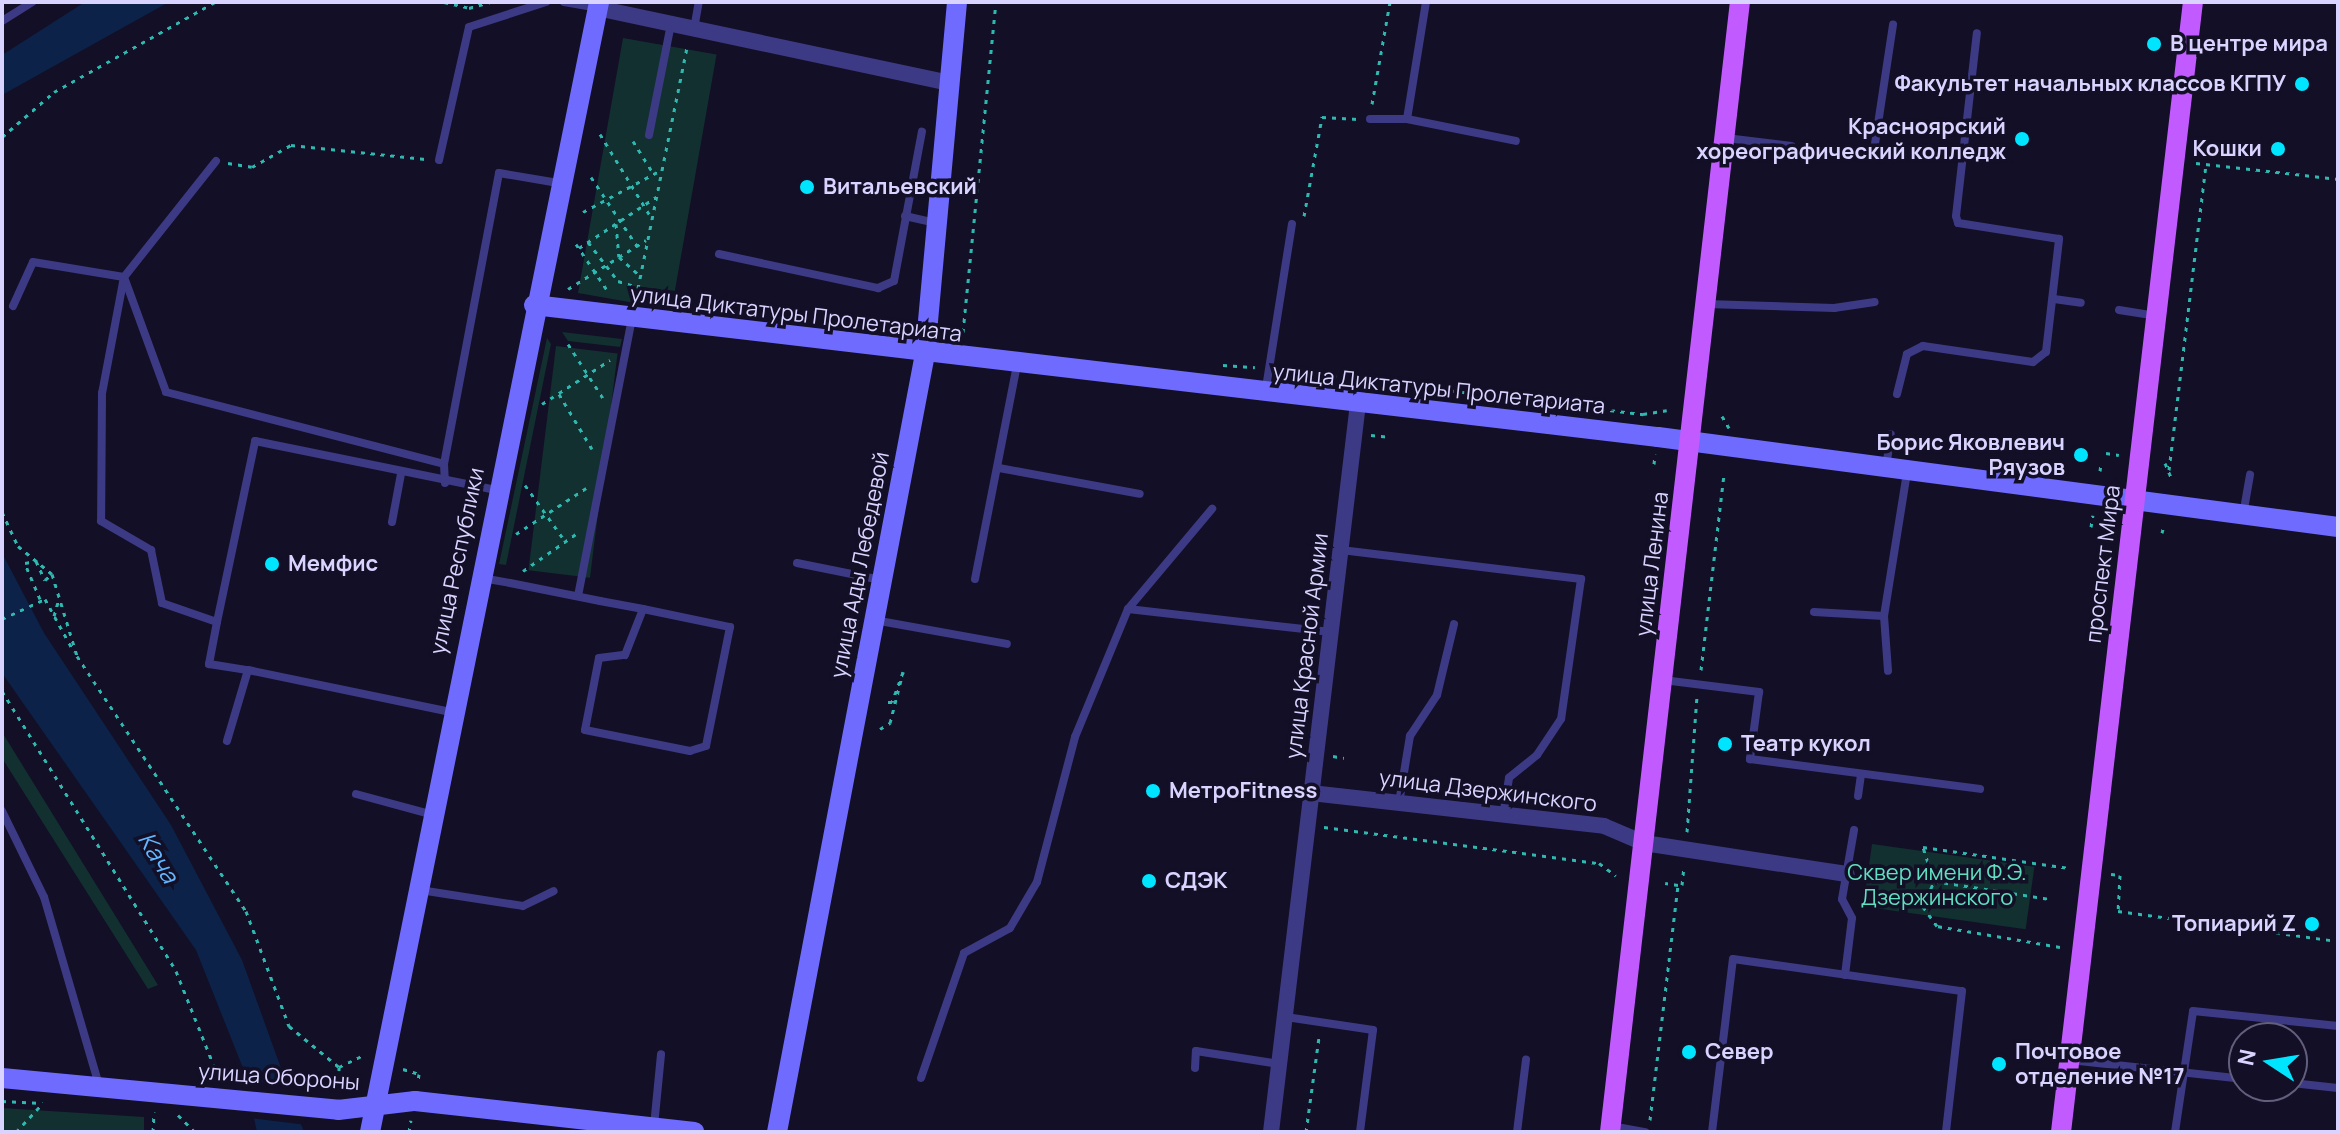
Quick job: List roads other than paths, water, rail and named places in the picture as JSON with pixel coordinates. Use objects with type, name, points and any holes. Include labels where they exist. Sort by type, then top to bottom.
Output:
[{"type":"main road","name":"улица Ленина","points":[[1610,1129],[1740,2]]},
{"type":"main road","name":"проспект Мира","points":[[2061,1132],[2193,2]]},
{"type":"street","name":"улица Ады Лебедевой","points":[[777,1132],[925,354],[957,2]]},
{"type":"street","points":[[598,5],[671,24],[950,83]]},
{"type":"street","name":"улица Республики","points":[[370,1132],[477,577],[598,5]]},
{"type":"street","name":"улица Диктатуры Пролетариата","points":[[534,305],[633,310],[925,354],[1358,404],[2338,527]]},
{"type":"street","name":"улица Красной Армии","points":[[1271,1132],[1358,404]]},
{"type":"street","name":"улица Дзержинского","points":[[1311,793],[1604,826],[1644,843],[1847,874]]},
{"type":"street","name":"улица Обороны","points":[[2,1078],[100,1087],[223,1087],[375,1108],[415,1101],[544,1124],[653,1126],[694,1132]]},
{"type":"lane","points":[[2,21],[33,2]]},
{"type":"lane","points":[[439,160],[469,27],[546,2]]},
{"type":"lane","points":[[564,2],[598,5]]},
{"type":"lane","points":[[694,29],[699,2]]},
{"type":"lane","points":[[1407,119],[1426,2]]},
{"type":"lane","points":[[649,135],[671,24]]},
{"type":"lane","points":[[1830,151],[1873,157],[1893,25]]},
{"type":"lane","points":[[1897,394],[1907,354],[1923,346],[2041,358],[2054,299],[2059,239],[1958,223],[1977,33]]},
{"type":"lane","points":[[1370,119],[1407,119],[1516,141]]},
{"type":"lane","points":[[719,254],[878,288],[894,281],[922,132]]},
{"type":"lane","points":[[1725,138],[1792,146]]},
{"type":"lane","points":[[216,161],[124,277],[102,393],[101,521],[151,550],[162,603],[217,622]]},
{"type":"lane","points":[[445,483],[444,464],[499,173],[558,183]]},
{"type":"lane","points":[[905,216],[937,223]]},
{"type":"lane","points":[[1265,393],[1292,224]]},
{"type":"lane","points":[[13,306],[33,262],[124,277]]},
{"type":"lane","points":[[124,277],[166,392],[444,464]]},
{"type":"lane","points":[[2054,299],[2081,303]]},
{"type":"lane","points":[[1706,304],[1834,308],[1875,302]]},
{"type":"lane","points":[[578,596],[633,310]]},
{"type":"lane","points":[[2119,310],[2156,316]]},
{"type":"lane","points":[[975,579],[1017,365]]},
{"type":"lane","points":[[1886,469],[1891,434]]},
{"type":"lane","points":[[451,712],[209,664],[217,622],[255,441],[445,483],[496,490]]},
{"type":"lane","points":[[999,468],[1140,494]]},
{"type":"lane","points":[[1888,671],[1884,616],[1907,472]]},
{"type":"lane","points":[[392,522],[401,474]]},
{"type":"lane","points":[[2243,516],[2250,475]]},
{"type":"lane","points":[[921,1078],[964,953],[1010,928],[1037,882],[1075,737],[1128,609],[1212,509]]},
{"type":"lane","points":[[1341,550],[1581,579],[1561,719],[1537,755],[1509,778],[1503,815]]},
{"type":"lane","points":[[797,563],[882,580]]},
{"type":"lane","points":[[477,577],[578,596],[643,609],[730,627],[706,746],[690,751],[585,730],[599,658],[625,655],[643,609]]},
{"type":"lane","points":[[1128,609],[1331,632]]},
{"type":"lane","points":[[1814,612],[1884,616]]},
{"type":"lane","points":[[874,620],[1007,644]]},
{"type":"lane","points":[[1399,803],[1410,736],[1437,695],[1454,624]]},
{"type":"lane","points":[[227,741],[248,670]]},
{"type":"lane","points":[[1662,680],[1759,692],[1750,759],[1980,789]]},
{"type":"lane","points":[[1858,796],[1861,774]]},
{"type":"lane","points":[[356,794],[430,814]]},
{"type":"lane","points":[[2,811],[44,897],[100,1087]]},
{"type":"lane","points":[[1845,975],[1852,918],[1842,899],[1854,830]]},
{"type":"lane","points":[[415,889],[523,906],[554,891]]},
{"type":"lane","points":[[1712,1132],[1733,959],[1962,991],[1946,1132]]},
{"type":"lane","points":[[2175,1132],[2193,1011],[2338,1026]]},
{"type":"lane","points":[[1285,1016],[1373,1030],[1360,1132]]},
{"type":"lane","points":[[1195,1068],[1196,1051],[1279,1064]]},
{"type":"lane","points":[[653,1126],[661,1054]]},
{"type":"lane","points":[[1517,1132],[1526,1060]]},
{"type":"lane","points":[[2069,1060],[2228,1077]]},
{"type":"lane","points":[[2308,1085],[2338,1088]]},
{"type":"lane","points":[[1610,1129],[1647,1132]]},
{"type":"water","points":[[85,2],[169,2],[2,95],[2,55]]},
{"type":"water","name":"Кача","points":[[2,553],[44,633],[171,825],[242,960],[304,1132],[257,1132],[243,1068],[196,950],[2,673]]},
{"type":"place","name":"В центре мира","points":[[2154,44]]},
{"type":"place","name":"Факультет начальных классов КГПУ","points":[[2302,84]]},
{"type":"place","name":"Красноярский хореографический колледж","points":[[2022,139]]},
{"type":"place","name":"Кошки","points":[[2278,149]]},
{"type":"place","name":"Витальевский","points":[[807,187]]},
{"type":"place","name":"Борис Яковлевич Ряузов","points":[[2081,455]]},
{"type":"place","name":"Мемфис","points":[[272,564]]},
{"type":"place","name":"Театр кукол","points":[[1725,744]]},
{"type":"place","name":"МетроFitness","points":[[1153,791]]},
{"type":"place","name":"СДЭК","points":[[1149,881]]},
{"type":"place","name":"Топиарий Z","points":[[2312,924]]},
{"type":"place","name":"Север","points":[[1689,1052]]},
{"type":"place","name":"Почтовое отделение №17","points":[[1999,1064]]},
{"type":"park label","name":"Сквер имени Ф.Э. Дзержинского","points":[[1937,884]]}]
